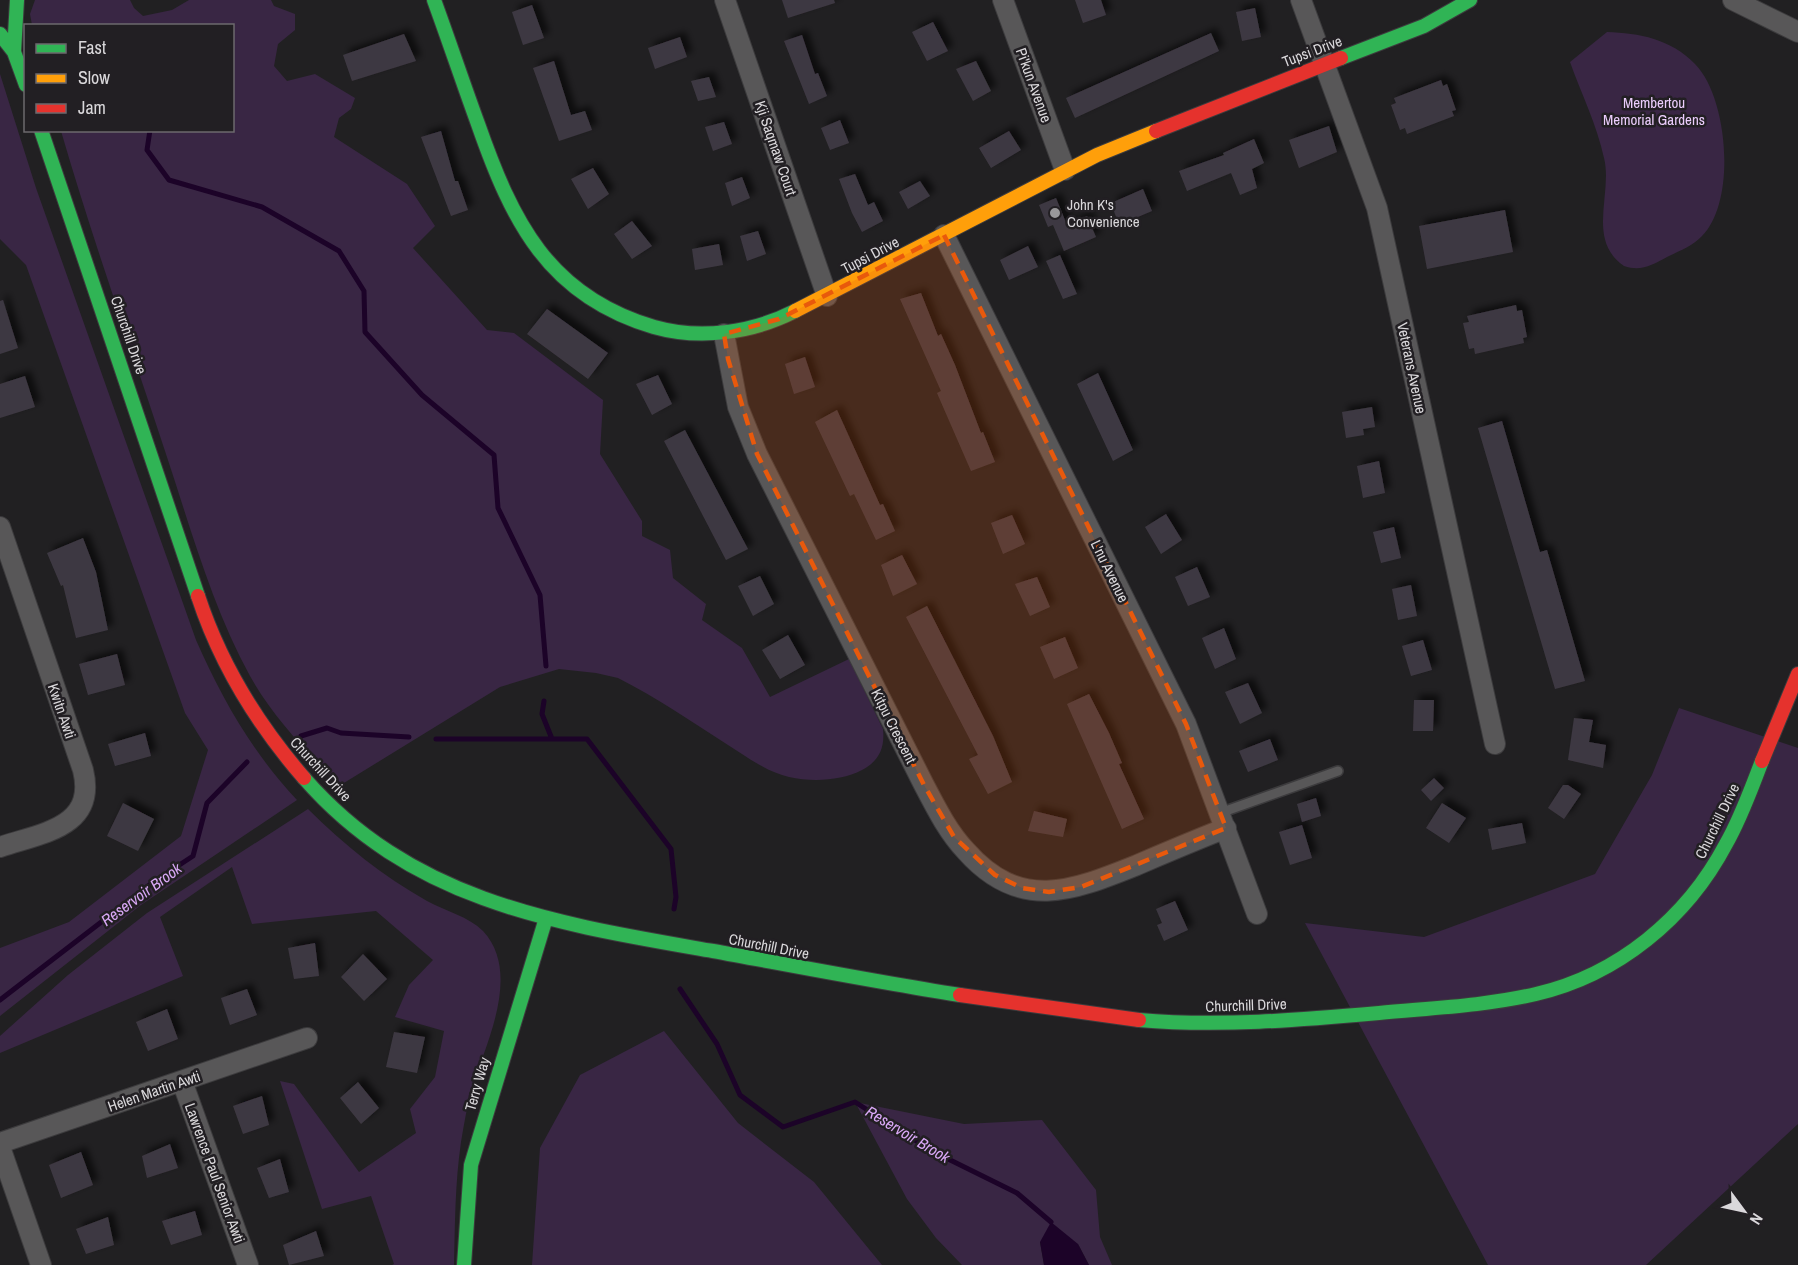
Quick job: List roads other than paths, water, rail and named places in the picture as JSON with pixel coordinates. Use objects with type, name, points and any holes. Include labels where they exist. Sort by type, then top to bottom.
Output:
[{"type":"main road","points":[[0,8],[15,0],[14,52]]},
{"type":"main road","name":"Tupsi Drive","points":[[434,0],[506,202],[542,259],[570,285],[599,304],[649,326],[694,334],[724,334],[759,326],[827,296],[1065,170],[1147,133],[1424,26],[1470,0]]},
{"type":"main road","points":[[0,34],[14,52],[24,80]]},
{"type":"main road","name":"Churchill Drive","points":[[42,132],[203,612],[219,650],[258,721],[290,764],[321,798],[387,850],[448,886],[479,898],[546,918],[841,976],[1058,1011],[1148,1022],[1222,1023],[1300,1020],[1486,1003],[1533,996],[1582,980],[1627,956],[1667,924],[1701,886],[1729,843],[1798,674]]},
{"type":"main road","name":"Terry Way","points":[[464,1265],[471,1165],[529,967],[546,918]]},
{"type":"street","name":"Kji Saqmaw Court","points":[[724,0],[827,296]]},
{"type":"street","name":"Pi'kun Avenue","points":[[1003,0],[1065,170]]},
{"type":"street","name":"Veterans Avenue","points":[[1301,0],[1377,208],[1495,744]]},
{"type":"street","points":[[1733,0],[1798,32]]},
{"type":"street","name":"L'nu Avenue","points":[[944,236],[1186,724],[1257,914]]},
{"type":"street","name":"Kitpu Crescent","points":[[724,334],[738,406],[757,454],[924,785],[954,837],[974,859],[995,875],[1022,888],[1049,892],[1066,890],[1098,881],[1223,820]]},
{"type":"street","name":"Kwitn Awti","points":[[0,527],[82,770],[86,791],[80,811],[67,823],[0,847]]},
{"type":"street","name":"Helen Martin Awti","points":[[0,1145],[307,1038]]},
{"type":"street","name":"Lawrence Paul Senior Awti","points":[[182,1081],[248,1265]]},
{"type":"street","points":[[0,1145],[41,1265]]},
{"type":"lane","points":[[1223,820],[1338,771]]},
{"type":"waterway","points":[[150,132],[147,150],[169,180],[262,207],[339,251],[364,291],[365,332],[422,395],[494,455],[498,508],[540,595],[546,666]]},
{"type":"waterway","points":[[544,701],[542,714],[552,739]]},
{"type":"waterway","name":"Reservoir Brook","points":[[301,736],[327,728],[341,733],[409,737]]},
{"type":"waterway","name":"Reservoir Brook","points":[[436,739],[587,739],[671,849],[676,897],[674,909]]},
{"type":"waterway","name":"Reservoir Brook","points":[[0,1000],[152,883],[193,856],[207,803],[247,762]]},
{"type":"waterway","name":"Reservoir Brook","points":[[680,989],[717,1044],[740,1095],[783,1127],[855,1102],[932,1151],[1017,1193],[1051,1222]]},
{"type":"place","name":"John K's Convenience","points":[[1055,213]]},
{"type":"park label","name":"Membertou Memorial Gardens","points":[[1654,110]]}]
